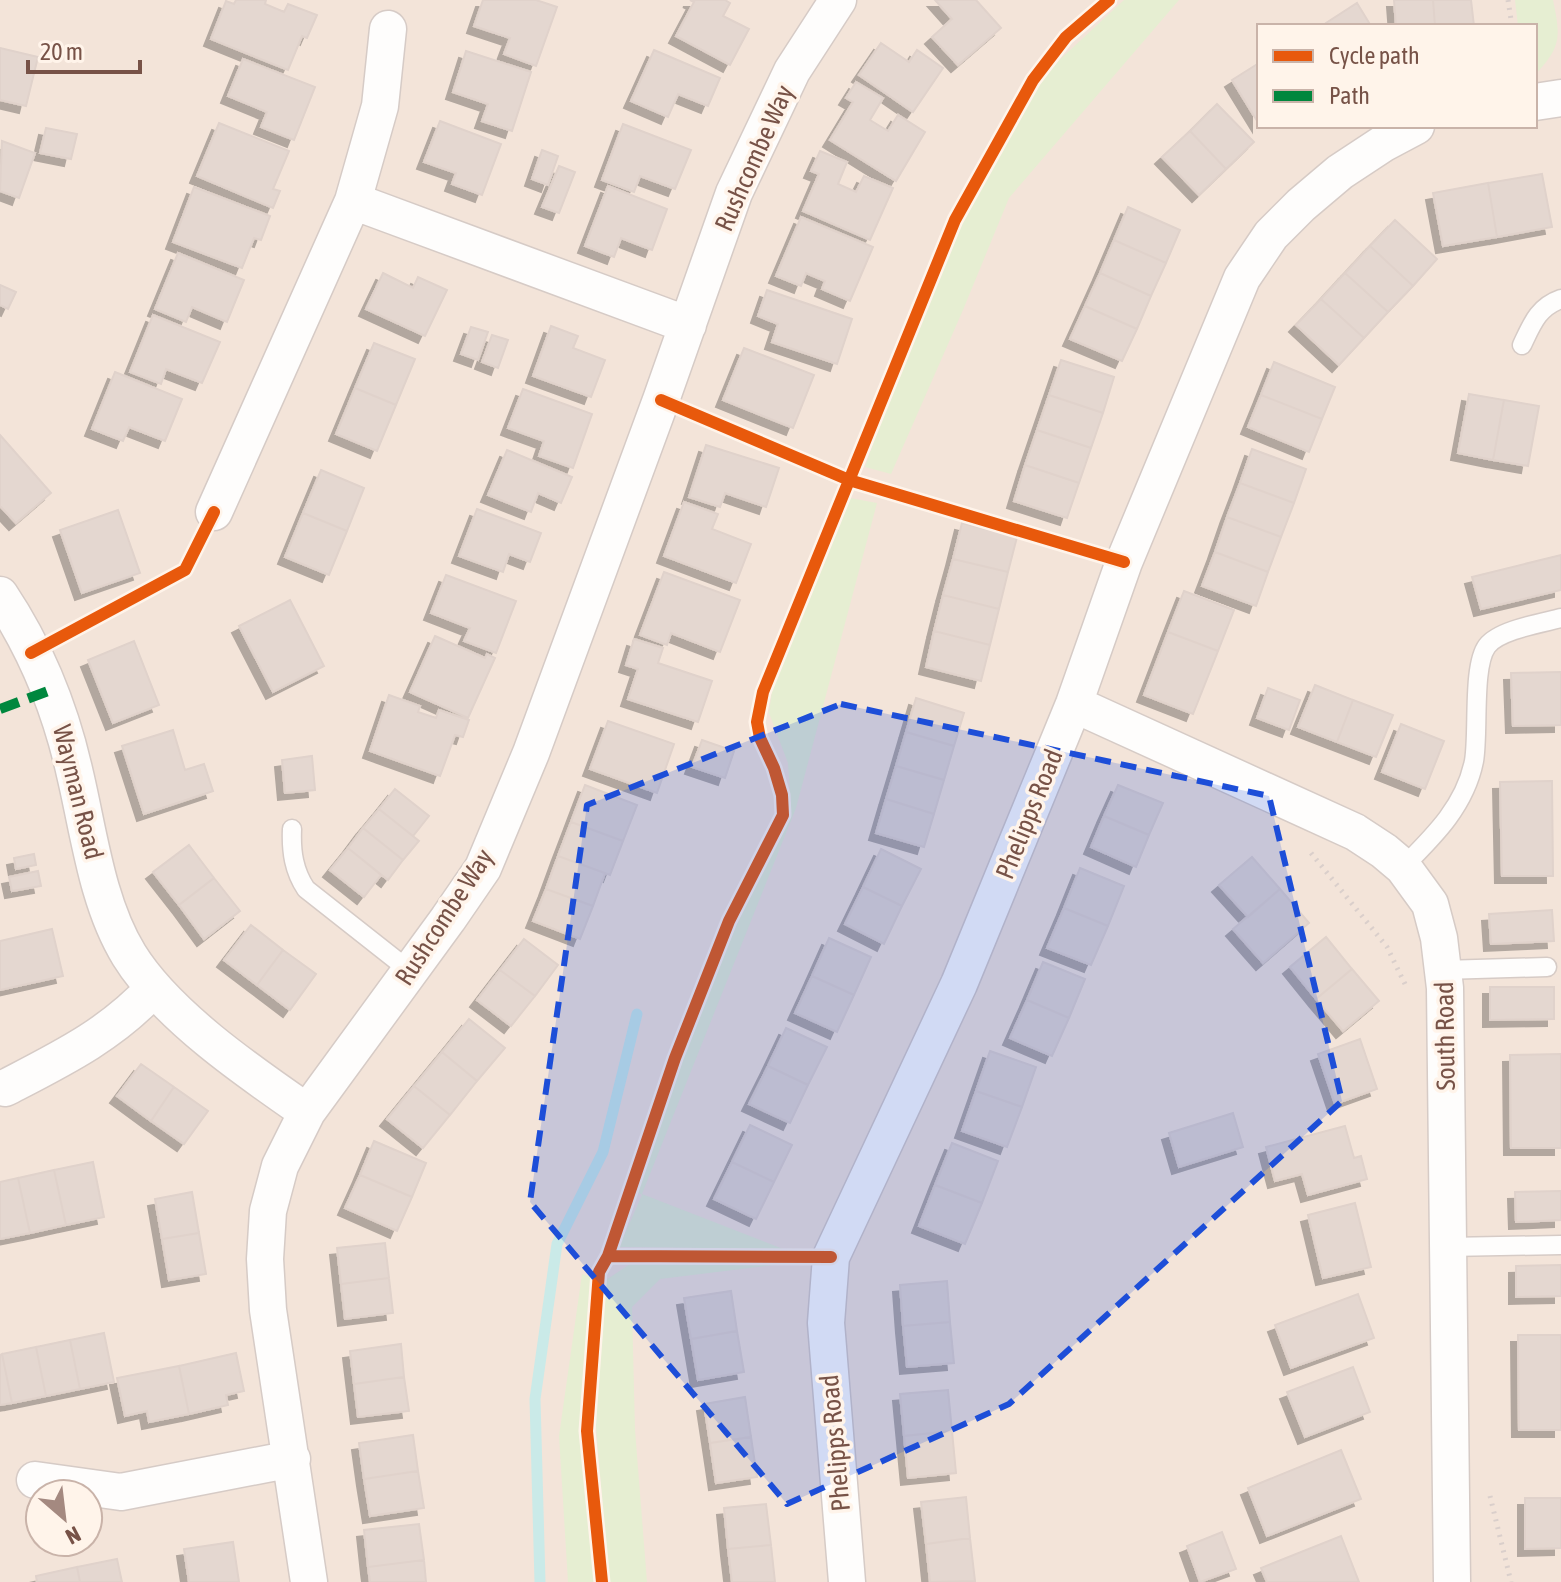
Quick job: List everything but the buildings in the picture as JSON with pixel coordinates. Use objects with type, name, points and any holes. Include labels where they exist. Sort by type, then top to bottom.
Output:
[{"type":"street","name":"Rushcombe Way","points":[[309,1582],[268,1310],[265,1259],[268,1211],[280,1166],[307,1112],[483,868],[531,753],[734,193],[792,71],[838,0]]},
{"type":"street","points":[[214,512],[353,201],[380,106],[388,29]]},
{"type":"street","points":[[1537,102],[1561,98]]},
{"type":"street","name":"Phelipps Road","points":[[847,1582],[826,1323],[831,1257],[959,984],[1074,704],[1124,562],[1242,278],[1271,235],[1301,205],[1340,172],[1413,128]]},
{"type":"street","points":[[353,201],[688,325]]},
{"type":"street","name":"Wayman Road","points":[[0,595],[51,690],[74,769],[99,876],[116,929],[128,954],[153,989],[243,1068],[307,1112]]},
{"type":"street","name":"South Road","points":[[1074,704],[1355,832],[1403,867],[1430,904],[1443,970],[1452,1582]]},
{"type":"street","points":[[3,1087],[103,1035],[131,1013],[153,989]]},
{"type":"street","points":[[104,1490],[121,1492],[292,1459]]},
{"type":"lane","points":[[1522,345],[1539,311],[1548,303],[1561,299]]},
{"type":"lane","points":[[1403,867],[1438,832],[1464,794],[1474,760],[1479,661],[1487,646],[1497,636],[1561,618]]},
{"type":"lane","points":[[292,829],[291,846],[297,875],[306,889],[410,971]]},
{"type":"lane","points":[[1443,970],[1547,967]]},
{"type":"lane","points":[[1448,1247],[1561,1245]]},
{"type":"path","points":[[1508,0],[1512,24]]},
{"type":"path","points":[[1303,842],[1387,947],[1412,997]]},
{"type":"highlighted area","points":[[841,704],[1269,796],[1342,1101],[1009,1404],[787,1504],[530,1202],[587,805]]},
{"type":"shaded area","points":[[0,0],[1561,0],[1561,1582],[0,1582]]},
{"type":"green space","points":[[1124,0],[1179,0],[1009,198],[891,474],[865,467],[903,355],[982,156],[1054,65]]},
{"type":"green space","points":[[1515,0],[1553,0],[1557,41],[1550,57],[1537,73],[1537,24],[1518,24]]},
{"type":"green space","points":[[850,498],[877,503],[796,808],[642,1194],[783,1249],[619,1247],[642,1195],[638,1192],[669,1095],[713,977],[791,806],[788,763],[769,713],[773,683]]},
{"type":"green space","points":[[798,1262],[660,1279],[632,1307],[635,1430],[647,1582],[609,1582],[596,1426],[603,1282],[630,1264]]},
{"type":"green space","points":[[582,1274],[591,1277],[582,1431],[594,1582],[568,1582],[559,1436]]},
{"type":"waterway","points":[[540,1582],[535,1399],[557,1244],[603,1152],[637,1014]]},
{"type":"marked path","points":[[0,709],[51,690]]},
{"type":"cycle path","points":[[602,1582],[587,1431],[599,1272],[608,1256],[675,1058],[729,921],[783,815],[782,795],[757,722],[763,692],[955,220],[1033,80],[1066,37],[1109,0]]},
{"type":"cycle path","points":[[661,400],[849,480],[1124,562]]},
{"type":"cycle path","points":[[31,653],[185,570],[214,512]]},
{"type":"cycle path","points":[[608,1256],[831,1257]]}]
